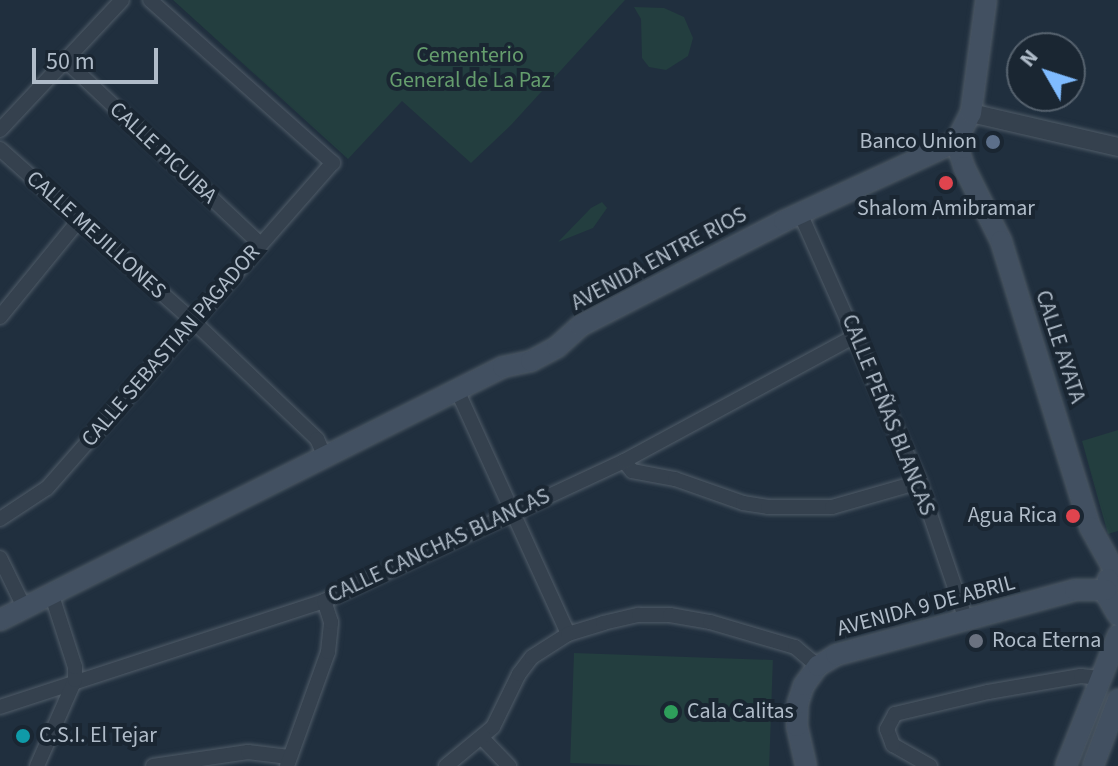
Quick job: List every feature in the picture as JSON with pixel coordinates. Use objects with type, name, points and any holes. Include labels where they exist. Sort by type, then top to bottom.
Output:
[{"type":"main road","points":[[956,142],[971,113],[986,0]]},
{"type":"main road","name":"AVENIDA ENTRE RIOS","points":[[0,620],[503,367],[531,361],[557,347],[580,326],[800,213],[956,142]]},
{"type":"main road","name":"CALLE AYATA","points":[[956,142],[964,167],[1001,241],[1090,527],[1116,565]]},
{"type":"main road","points":[[1116,565],[1106,590],[1109,602],[1118,615]]},
{"type":"main road","name":"AVENIDA 9 DE ABRIL","points":[[806,766],[797,726],[798,703],[804,685],[818,666],[860,646],[1075,590],[1106,590]]},
{"type":"main road","points":[[1066,766],[1118,635]]},
{"type":"main road","points":[[1093,766],[1118,701]]},
{"type":"street","points":[[0,130],[122,0]]},
{"type":"street","name":"CALLE SEBASTIAN PAGADOR","points":[[0,519],[47,488],[333,163],[150,0]]},
{"type":"street","name":"CALLE PICUIBA","points":[[66,61],[260,244]]},
{"type":"street","points":[[971,113],[1118,147]]},
{"type":"street","name":"CALLE MEJILLONES","points":[[0,149],[192,320],[317,439],[325,457]]},
{"type":"street","name":"CALLE PEÑAS BLANCAS","points":[[800,213],[857,335],[919,482],[966,620]]},
{"type":"street","points":[[0,317],[79,220]]},
{"type":"street","name":"CALLE CANCHAS BLANCAS","points":[[0,707],[324,601],[624,461],[857,335]]},
{"type":"street","points":[[457,390],[568,634]]},
{"type":"street","points":[[624,461],[632,471],[675,479],[743,503],[768,507],[832,507],[919,482]]},
{"type":"street","points":[[0,558],[25,609]]},
{"type":"street","points":[[37,766],[75,680],[75,667],[52,596]]},
{"type":"street","points":[[153,766],[248,752],[287,762],[328,652],[331,622],[324,601]]},
{"type":"street","points":[[446,766],[493,727],[519,674],[532,657],[568,634],[639,615],[670,615],[710,622],[795,647],[818,666]]},
{"type":"street","points":[[930,766],[893,745],[887,729],[895,714],[988,692],[1081,676],[1099,678]]},
{"type":"street","points":[[482,738],[509,766]]},
{"type":"green space","name":"Cementerio General de La Paz","points":[[173,0],[625,0],[511,125],[471,163],[402,101],[348,159]]},
{"type":"green space","points":[[634,7],[664,8],[684,17],[693,38],[688,56],[666,70],[649,67],[642,58],[641,19]]},
{"type":"green space","points":[[602,202],[607,208],[593,228],[558,242],[591,208]]},
{"type":"green space","points":[[1118,430],[1118,531],[1108,534],[1082,441]]},
{"type":"green space","name":"Cala Calitas","points":[[574,653],[773,660],[769,766],[570,763]]},
{"type":"place","name":"Banco Union","points":[[993,142]]},
{"type":"place","name":"Shalom Amibramar","points":[[946,183]]},
{"type":"place","name":"Agua Rica","points":[[1073,516]]},
{"type":"place","name":"Roca Eterna","points":[[976,641]]},
{"type":"place","name":"Cala Calitas","points":[[671,712]]},
{"type":"place","name":"C.S.I. El Tejar","points":[[23,736]]}]
